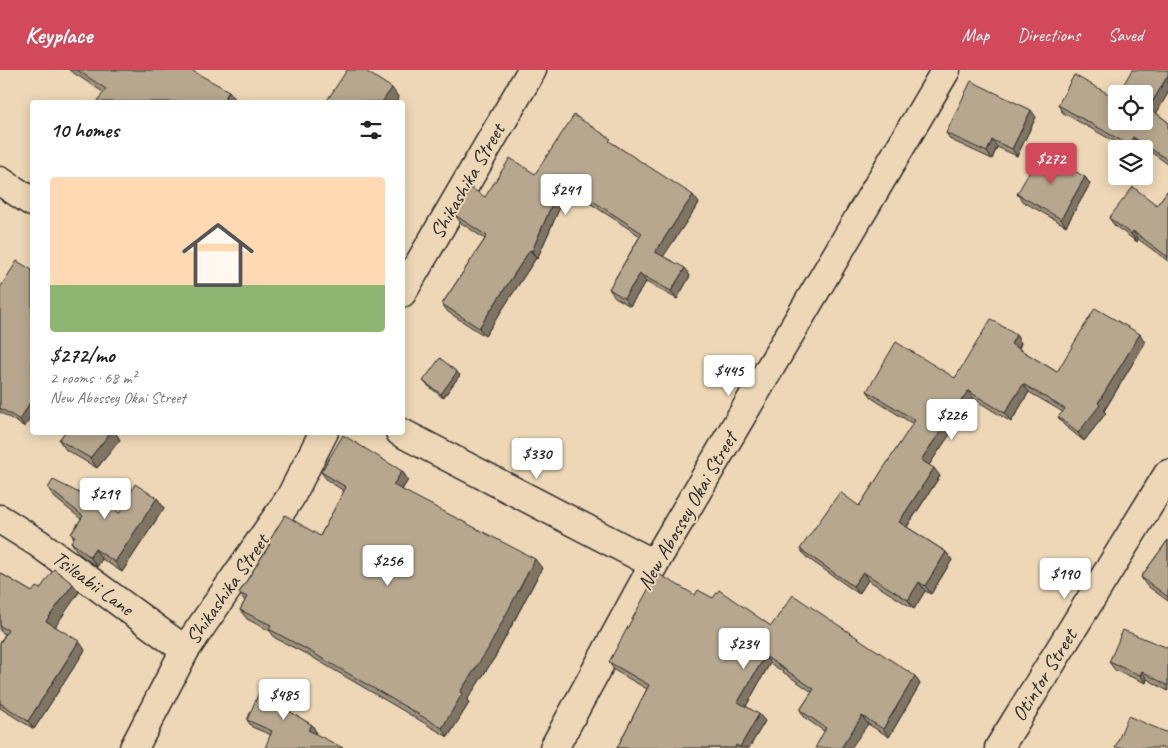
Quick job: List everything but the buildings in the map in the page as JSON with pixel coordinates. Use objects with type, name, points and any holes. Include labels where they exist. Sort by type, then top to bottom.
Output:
[{"type":"street","name":"Shikashika Street","points":[[405,288],[532,70]]},
{"type":"street","name":"New Abossey Okai Street","points":[[554,748],[654,564],[946,70]]},
{"type":"street","points":[[0,181],[30,201]]},
{"type":"street","name":"Shikashika Street","points":[[134,748],[185,650],[290,498],[322,435]]},
{"type":"street","points":[[405,435],[654,564]]},
{"type":"street","name":"Otintor Street","points":[[999,748],[1168,474]]},
{"type":"street","name":"Tsileabii Lane","points":[[0,519],[38,543],[185,650]]}]
